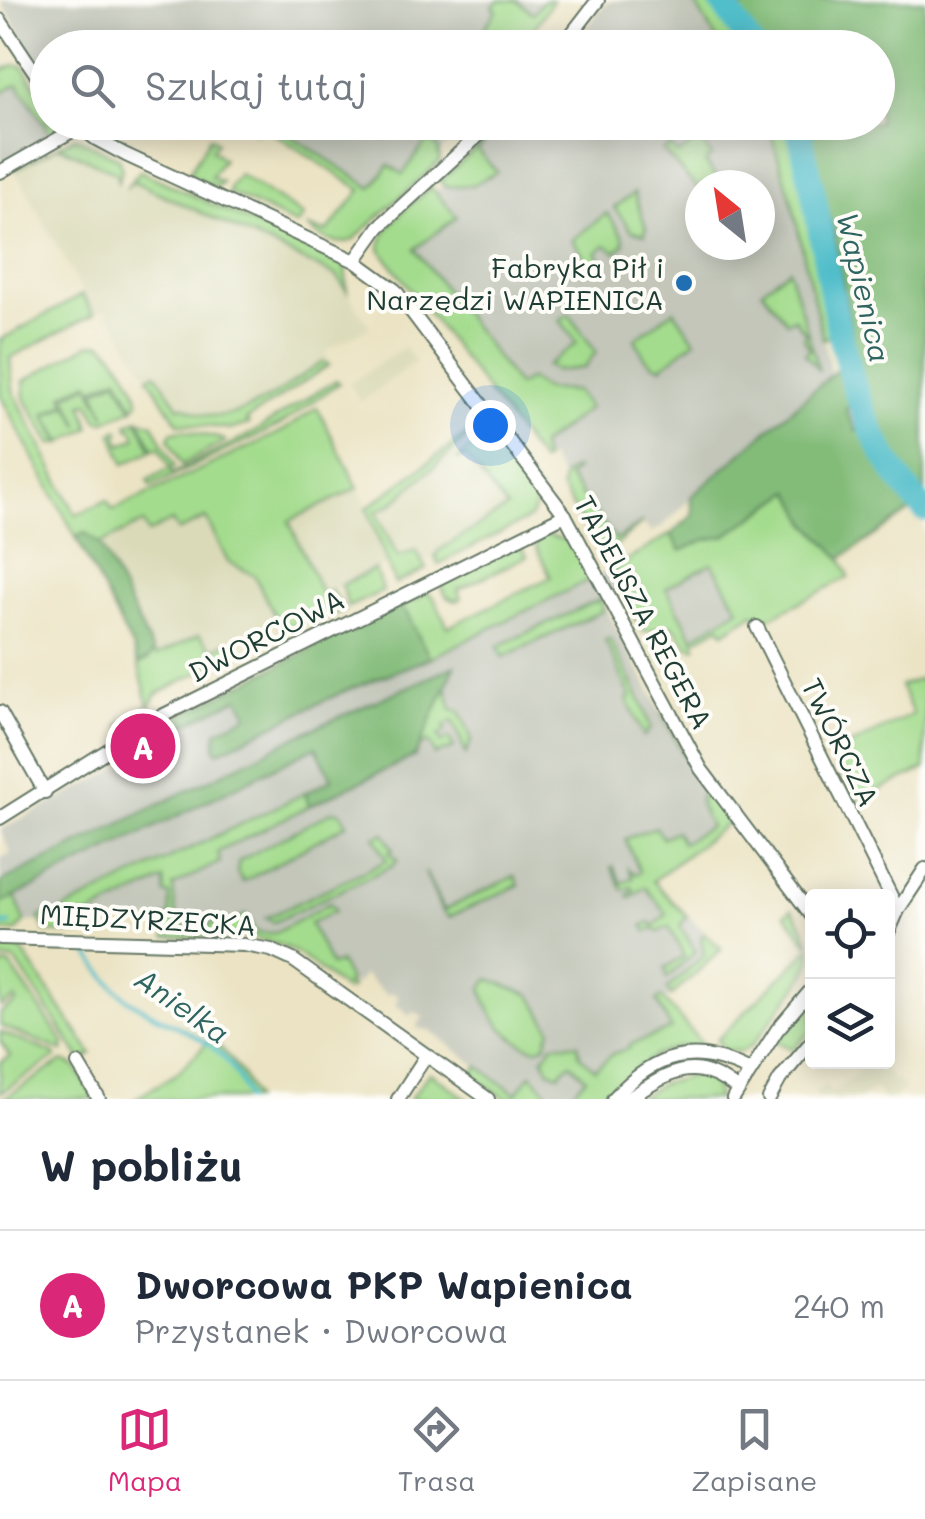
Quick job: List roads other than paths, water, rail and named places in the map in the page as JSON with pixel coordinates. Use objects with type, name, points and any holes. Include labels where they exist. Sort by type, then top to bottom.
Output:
[{"type":"street","points":[[575,30],[598,0]]},
{"type":"street","points":[[0,20],[30,65]]},
{"type":"street","points":[[0,172],[52,140]]},
{"type":"street","name":"TADEUSZA REGERA","points":[[101,140],[355,261],[380,276],[402,298],[565,516],[598,571],[701,769],[805,907]]},
{"type":"street","points":[[355,261],[379,227],[473,140]]},
{"type":"street","name":"DWORCOWA","points":[[0,818],[162,716],[565,516]]},
{"type":"street","name":"TWÓRCZA","points":[[757,627],[898,910]]},
{"type":"street","points":[[0,712],[45,792]]},
{"type":"street","points":[[895,917],[925,870]]},
{"type":"street","name":"MIĘDZYRZECKA","points":[[0,938],[263,947],[300,965],[488,1099]]},
{"type":"street","points":[[628,1099],[662,1078],[696,1070],[715,1072],[736,1094],[777,1030],[805,997]]},
{"type":"street","points":[[769,1099],[805,1050]]},
{"type":"street","points":[[398,1099],[426,1056]]},
{"type":"street","points":[[613,1099],[650,1067],[676,1057],[713,1056],[750,1071]]},
{"type":"street","points":[[78,1064],[99,1099]]},
{"type":"waterway","name":"Wapienica","points":[[720,0],[741,30]]},
{"type":"waterway","name":"Wapienica","points":[[801,140],[851,376],[869,424],[893,469],[925,510]]},
{"type":"waterway","name":"Anielka","points":[[0,924],[10,924]]},
{"type":"waterway","name":"Anielka","points":[[88,953],[129,1000],[214,1048],[227,1061],[247,1099]]},
{"type":"place","name":"Fabryka Pił i Narzędzi WAPIENICA","points":[[684,283]]},
{"type":"place","name":"Dworcowa PKP Wapienica","points":[[143,746]]}]
